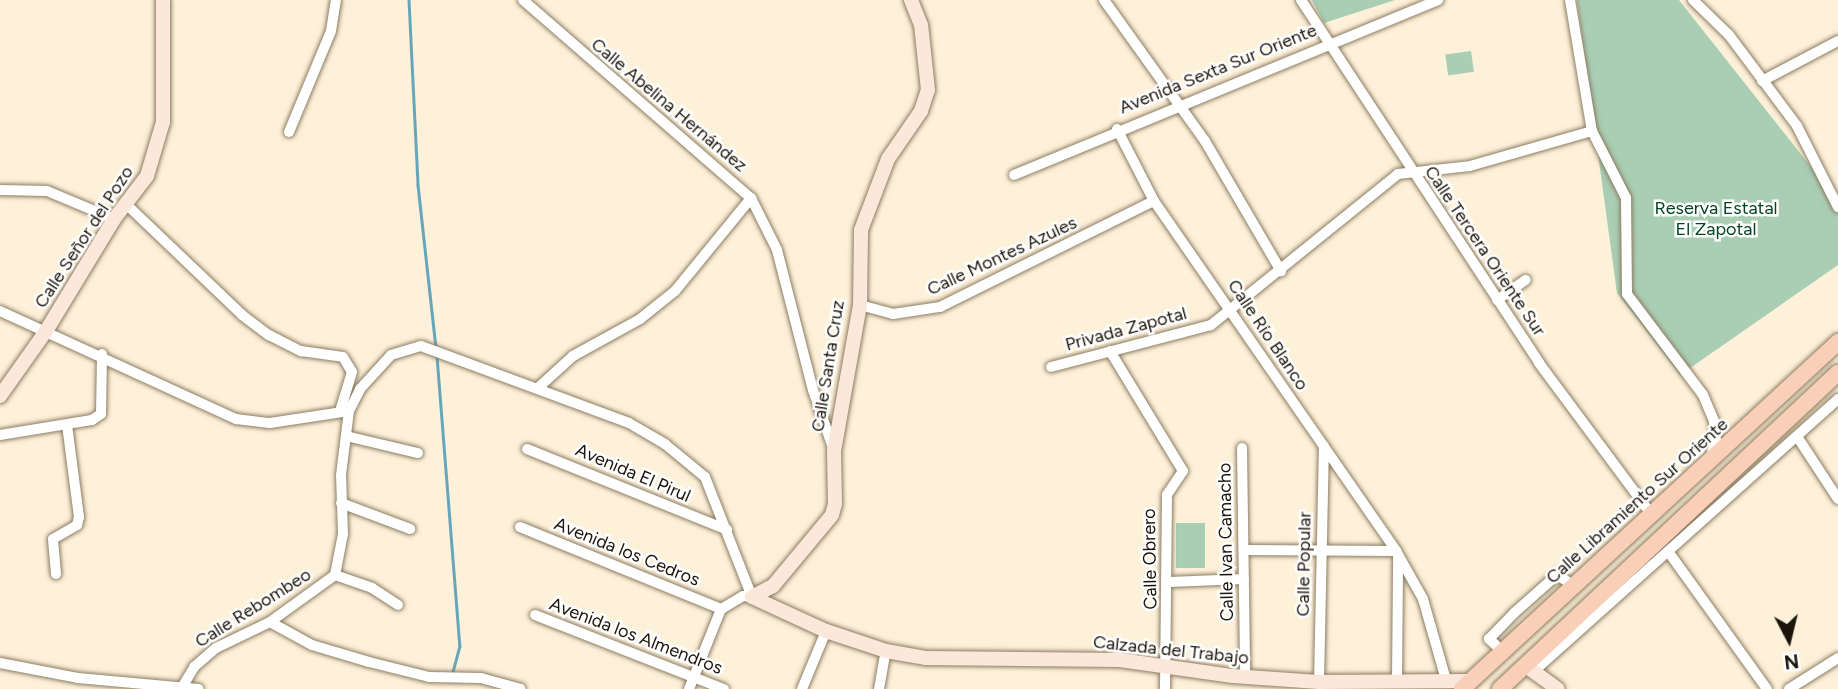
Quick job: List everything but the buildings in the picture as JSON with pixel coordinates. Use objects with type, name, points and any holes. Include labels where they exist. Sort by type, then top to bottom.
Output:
[{"type":"main road","name":"Calle Libramiento Sur Oriente","points":[[1466,685],[1838,342]]},
{"type":"main road","points":[[1500,689],[1530,669],[1838,373]]},
{"type":"street","name":"Calle Señor del Pozo","points":[[0,396],[46,331],[114,219],[147,176],[163,121],[163,0]]},
{"type":"street","points":[[289,132],[331,31],[336,0]]},
{"type":"street","name":"Calle Abelina Hernández","points":[[523,0],[751,198],[777,250],[813,390],[834,450]]},
{"type":"street","name":"Calle Santa Cruz","points":[[752,597],[773,586],[832,514],[834,450],[860,305],[858,245],[863,220],[888,159],[921,111],[928,90],[921,25],[911,0]]},
{"type":"street","points":[[1104,0],[1180,106],[1281,271]]},
{"type":"street","name":"Calle Tercera Oriente Sur","points":[[1301,0],[1497,300],[1651,514]]},
{"type":"street","name":"Avenida Sexta Sur Oriente","points":[[1014,175],[1117,129],[1180,106],[1330,41],[1438,0]]},
{"type":"street","points":[[1570,0],[1592,131],[1626,198],[1627,295],[1703,395],[1715,431],[1710,460]]},
{"type":"street","points":[[1693,0],[1722,27],[1797,126],[1838,207]]},
{"type":"street","points":[[1762,81],[1838,41]]},
{"type":"street","name":"Calle Río Blanco","points":[[1117,129],[1154,201],[1397,553],[1423,599],[1446,680]]},
{"type":"street","name":"Privada Zapotal","points":[[1051,367],[1210,326],[1231,313],[1388,179],[1398,174],[1414,176],[1510,157],[1592,131]]},
{"type":"street","points":[[0,190],[47,191],[114,219]]},
{"type":"street","points":[[690,689],[721,610],[743,596],[752,597],[727,530],[697,467],[628,423],[539,387],[573,356],[640,319],[675,291],[751,198]]},
{"type":"street","name":"Calle Montes Azules","points":[[860,305],[893,314],[940,307],[1154,201]]},
{"type":"street","points":[[0,311],[102,355],[204,408],[236,419],[304,420],[345,410],[352,372],[343,357],[301,351],[269,335],[242,315],[126,204]]},
{"type":"street","points":[[1497,300],[1526,280]]},
{"type":"street","name":"Calle Rebombeo","points":[[181,687],[216,648],[270,622],[335,575],[343,534],[341,503],[346,436],[345,410],[391,355],[421,346],[539,387]]},
{"type":"street","name":"Calle Obrero","points":[[1111,351],[1183,471],[1167,495],[1169,582],[1166,689]]},
{"type":"street","points":[[0,435],[67,425],[101,414],[102,355]]},
{"type":"street","points":[[1558,689],[1530,669],[1670,554],[1838,399]]},
{"type":"street","points":[[56,574],[53,539],[62,530],[77,525],[79,517],[67,425]]},
{"type":"street","points":[[346,436],[418,453]]},
{"type":"street","points":[[1798,438],[1838,499]]},
{"type":"street","name":"Calle Popular","points":[[1319,682],[1324,446]]},
{"type":"street","name":"Calle Ivan Camacho","points":[[1242,448],[1245,677]]},
{"type":"street","name":"Avenida El Pirul","points":[[527,449],[727,530]]},
{"type":"street","points":[[341,503],[410,529]]},
{"type":"street","name":"Avenida los Cedros","points":[[520,527],[721,610]]},
{"type":"street","points":[[1244,551],[1397,553],[1397,683]]},
{"type":"street","points":[[1670,554],[1767,689]]},
{"type":"street","points":[[335,575],[372,588],[398,605]]},
{"type":"street","points":[[1502,651],[1489,639],[1514,613],[1557,575],[1573,585]]},
{"type":"street","points":[[1169,582],[1244,579]]},
{"type":"street","name":"Calzada del Trabajo","points":[[752,597],[826,631],[886,651],[970,661],[1120,660],[1245,677],[1319,682],[1397,683],[1446,680],[1466,685]]},
{"type":"street","points":[[1514,613],[1528,627]]},
{"type":"street","name":"Avenida los Almendros","points":[[536,615],[724,689]]},
{"type":"street","points":[[270,622],[312,645],[369,662],[429,677],[481,678],[521,689]]},
{"type":"street","points":[[802,689],[826,631]]},
{"type":"street","points":[[878,689],[886,651]]},
{"type":"street","points":[[1789,689],[1838,659]]},
{"type":"street","points":[[0,663],[78,678],[198,689]]},
{"type":"green space","points":[[1312,0],[1395,0],[1324,23]]},
{"type":"green space","name":"Reserva Estatal El Zapotal","points":[[1577,0],[1679,0],[1838,201],[1838,265],[1680,375],[1617,293]]},
{"type":"green space","points":[[1471,51],[1474,72],[1448,75],[1445,55]]},
{"type":"green space","points":[[1176,523],[1205,523],[1205,568],[1176,568]]},
{"type":"waterway","points":[[409,0],[418,185],[436,349]]},
{"type":"waterway","points":[[437,356],[460,646],[453,673]]}]
